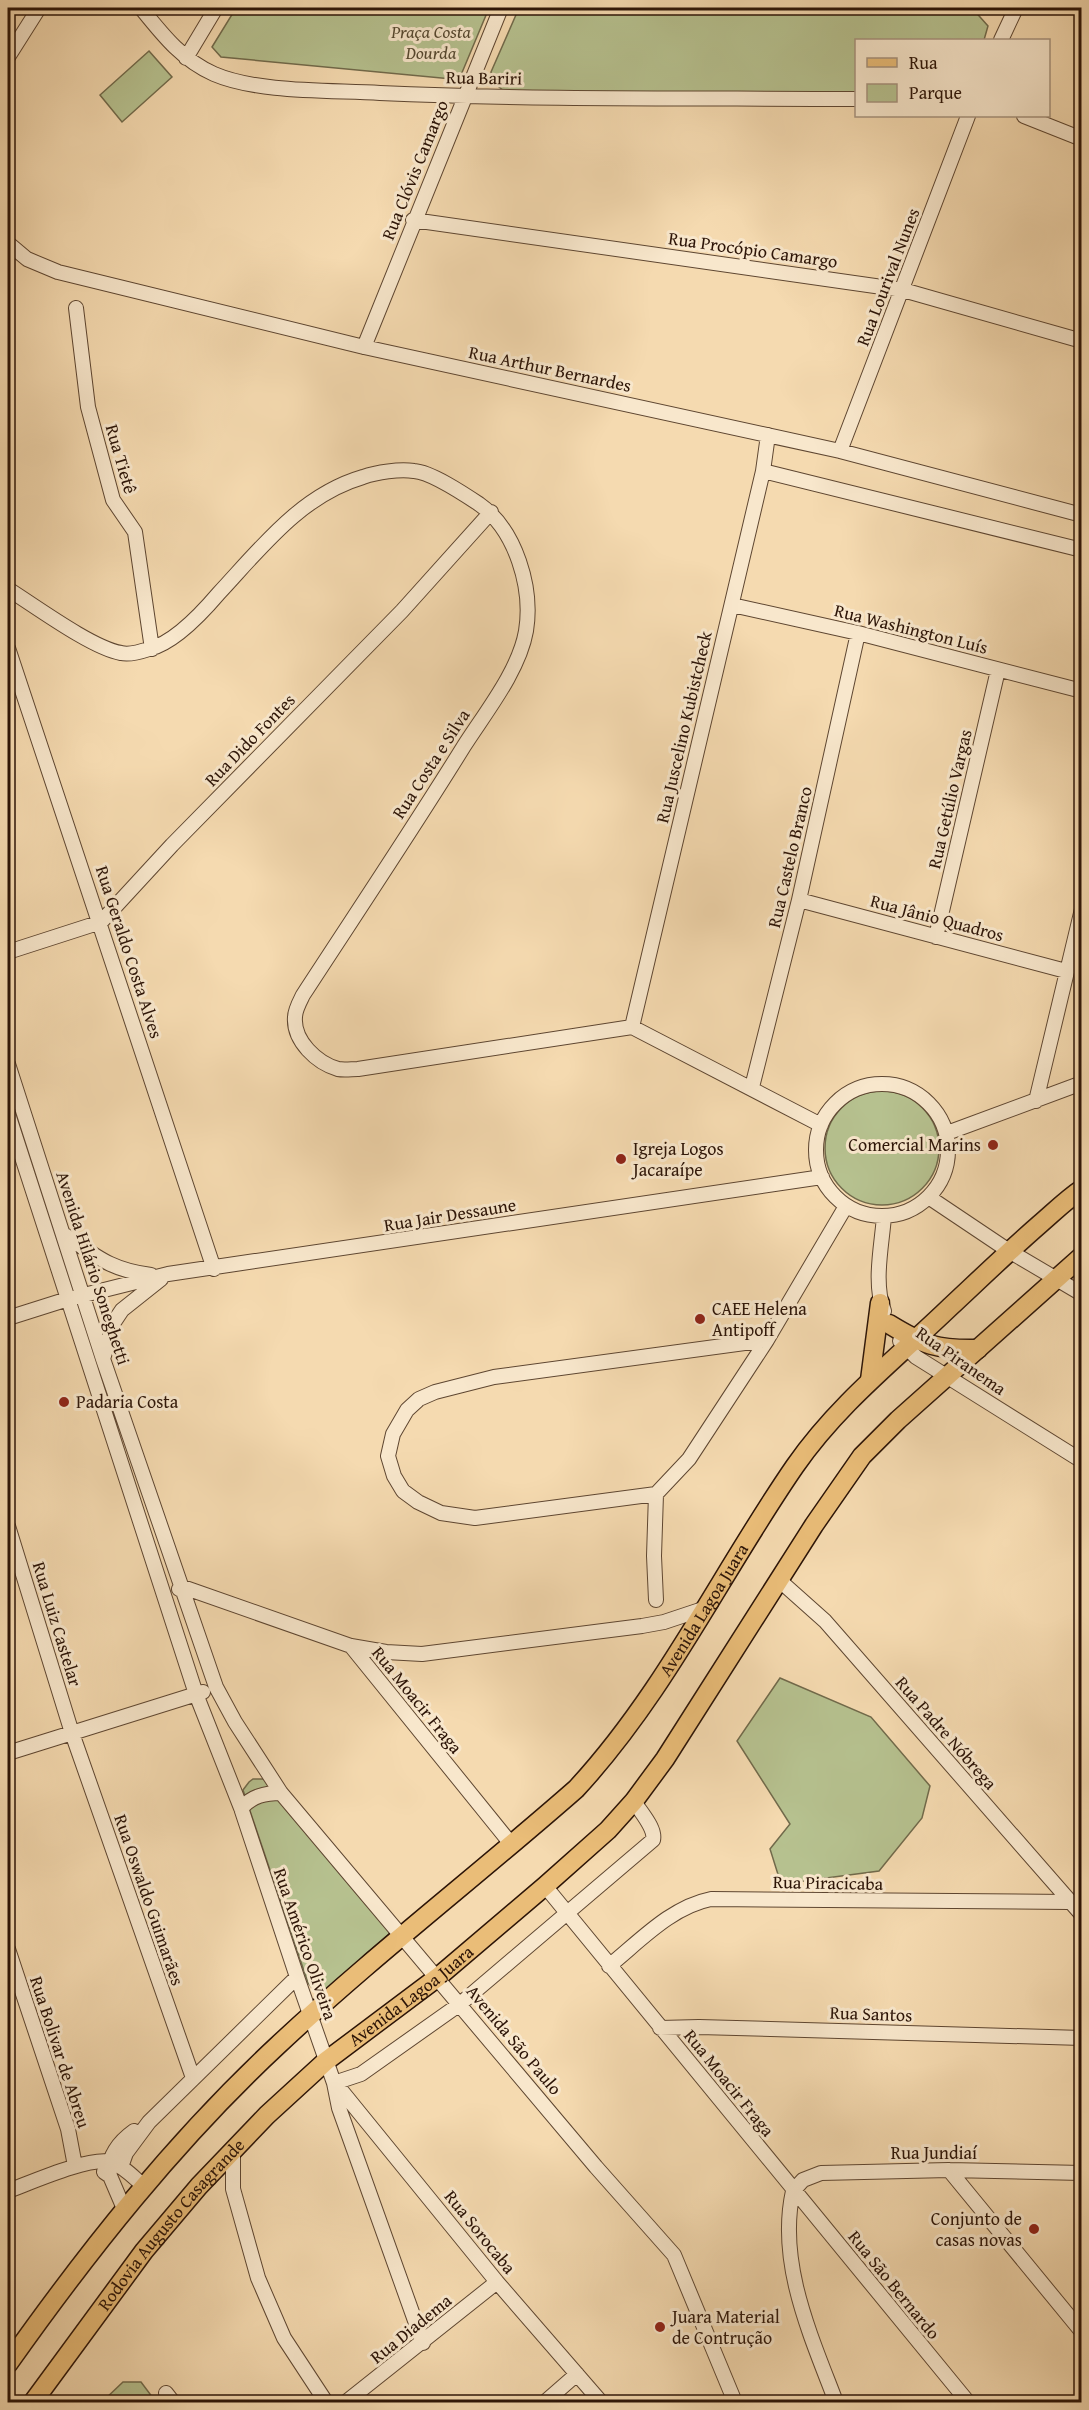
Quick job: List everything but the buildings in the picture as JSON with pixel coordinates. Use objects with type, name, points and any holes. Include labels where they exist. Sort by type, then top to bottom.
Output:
[{"type":"main road","name":"Avenida Lagoa Juara","points":[[8,2364],[83,2260],[223,2100],[310,2017],[576,1789],[605,1758],[706,1608],[768,1506],[821,1430],[870,1380],[1009,1251],[1082,1189]]},
{"type":"main road","name":"Avenida Lagoa Juara","points":[[326,2061],[438,1977],[608,1830],[634,1802],[665,1760],[836,1492],[862,1456],[898,1420],[1082,1256]]},
{"type":"main road","points":[[870,1380],[880,1303]]},
{"type":"main road","points":[[889,1324],[911,1344],[952,1349],[978,1349]]},
{"type":"main road","name":"Rodovia Augusto Casagrande","points":[[33,2403],[144,2251],[199,2186],[290,2093],[326,2061]]},
{"type":"street","points":[[8,57],[39,8]]},
{"type":"street","name":"Rua Bariri","points":[[141,8],[186,58],[213,74],[240,82],[304,89],[464,96],[855,99]]},
{"type":"street","points":[[186,58],[216,8]]},
{"type":"street","name":"Rua Clóvis Camargo","points":[[364,347],[413,220],[501,8]]},
{"type":"street","points":[[1001,39],[1016,8]]},
{"type":"street","name":"Rua Lourival Nunes","points":[[840,451],[968,117]]},
{"type":"street","points":[[1027,117],[1082,139]]},
{"type":"street","name":"Rua Procópio Camargo","points":[[413,220],[903,290],[1082,341]]},
{"type":"street","name":"Rua Arthur Bernardes","points":[[11,246],[27,259],[58,272],[364,347],[840,451],[1082,515]]},
{"type":"street","name":"Rua Tietê","points":[[76,308],[88,407],[112,500],[135,532],[152,649]]},
{"type":"street","name":"Rua Juscelino Kubistcheck","points":[[632,1026],[763,471],[768,435]]},
{"type":"street","name":"Rua Costa e Silva","points":[[8,589],[106,650],[124,654],[152,649],[182,630],[207,608],[299,510],[331,489],[365,476],[415,471],[437,480],[491,512],[507,532],[518,557],[527,601],[526,631],[520,651],[502,687],[478,725],[303,994],[295,1017],[298,1035],[308,1050],[325,1063],[340,1070],[632,1026]]},
{"type":"street","points":[[763,471],[1082,550]]},
{"type":"street","name":"Rua Dido Fontes","points":[[8,952],[100,922],[172,845],[402,611],[491,512]]},
{"type":"street","name":"Rua Washington Luís","points":[[732,605],[858,633],[1082,691]]},
{"type":"street","name":"Rua Castelo Branco","points":[[752,1087],[799,900],[858,633]]},
{"type":"street","name":"Rua Geraldo Costa Alves","points":[[8,648],[214,1269]]},
{"type":"street","name":"Rua Getúlio Vargas","points":[[936,937],[998,670]]},
{"type":"street","name":"Rua Jânio Quadros","points":[[799,900],[1066,971]]},
{"type":"street","points":[[1036,1101],[1082,909]]},
{"type":"street","points":[[632,1026],[821,1125]]},
{"type":"street","name":"Avenida Hilário Soneghetti","points":[[8,1064],[65,1235],[103,1359],[216,1687]]},
{"type":"street","points":[[947,1133],[1082,1083]]},
{"type":"street","points":[[885,1084],[905,1088],[914,1093],[929,1105],[947,1133],[946,1168],[940,1184],[930,1198],[906,1213],[884,1216],[867,1215],[846,1206],[822,1177],[818,1164],[817,1140],[821,1125],[831,1108],[846,1095],[865,1086],[885,1084]]},
{"type":"street","name":"Avenida Hilário Soneghetti","points":[[8,1114],[196,1694]]},
{"type":"street","name":"Rua Jair Dessaune","points":[[8,1318],[68,1299],[164,1275],[822,1177]]},
{"type":"street","points":[[930,1198],[1009,1251],[1082,1294]]},
{"type":"street","points":[[767,1340],[494,1377],[435,1392],[419,1399],[407,1410],[393,1434],[388,1456],[394,1476],[403,1491],[418,1502],[441,1513],[475,1518],[656,1494],[689,1459],[767,1340],[846,1206]]},
{"type":"street","points":[[884,1216],[879,1285],[880,1303],[889,1324]]},
{"type":"street","points":[[65,1235],[102,1261],[119,1269],[164,1275]]},
{"type":"street","points":[[103,1359],[114,1322],[122,1310],[164,1275]]},
{"type":"street","name":"Rua Piranema","points":[[911,1344],[947,1376],[1082,1461]]},
{"type":"street","points":[[121,1458],[135,1454]]},
{"type":"street","points":[[656,1494],[654,1556],[656,1600]]},
{"type":"street","name":"Rua Luiz Castelar","points":[[8,1526],[72,1733]]},
{"type":"street","name":"Rua Padre Nóbrega","points":[[779,1580],[825,1621],[1082,1915]]},
{"type":"street","points":[[165,1593],[183,1587]]},
{"type":"street","name":"Rua Moacir Fraga","points":[[183,1587],[351,1646],[512,1845]]},
{"type":"street","points":[[351,1646],[422,1654],[664,1622],[706,1608]]},
{"type":"street","points":[[8,1753],[216,1687]]},
{"type":"street","name":"Avenida São Paulo","points":[[216,1687],[235,1722],[281,1792],[596,2167],[674,2255],[735,2403]]},
{"type":"street","name":"Rua Américo Oliveira","points":[[196,1694],[241,1808],[334,2083],[339,2108],[423,2343]]},
{"type":"street","name":"Rua Oswaldo Guimarães","points":[[72,1733],[193,2078]]},
{"type":"street","points":[[241,1808],[256,1796],[281,1792]]},
{"type":"street","points":[[334,2083],[361,2074],[460,2004],[653,1840],[654,1835],[651,1829],[634,1802]]},
{"type":"street","name":"Rua Moacir Fraga","points":[[545,1886],[793,2191]]},
{"type":"street","name":"Rua Piracicaba","points":[[609,1966],[673,1914],[694,1902],[711,1899],[1069,1902]]},
{"type":"street","name":"Rua Bolivar de Abreu","points":[[8,1949],[68,2128],[77,2166]]},
{"type":"street","points":[[114,2168],[149,2122],[297,1977]]},
{"type":"street","name":"Rua Santos","points":[[660,2028],[699,2027],[1082,2038]]},
{"type":"street","name":"Rua Sorocaba","points":[[334,2083],[497,2282],[601,2403]]},
{"type":"street","points":[[233,2151],[232,2189],[258,2278],[284,2338],[326,2403]]},
{"type":"street","points":[[8,2191],[77,2166],[114,2168],[145,2187]]},
{"type":"street","points":[[114,2168],[125,2211]]},
{"type":"street","points":[[949,2170],[1082,2332]]},
{"type":"street","name":"Rua Jundiaí","points":[[793,2191],[803,2180],[822,2173],[949,2170],[1082,2173]]},
{"type":"street","points":[[793,2191],[788,2213],[795,2277],[802,2312],[836,2403]]},
{"type":"street","name":"Rua São Bernardo","points":[[793,2191],[968,2403]]},
{"type":"street","name":"Rua Diadema","points":[[346,2403],[497,2282]]},
{"type":"street","points":[[545,2403],[577,2374]]},
{"type":"green space","name":"Praça Costa Dourda","points":[[236,8],[489,8],[461,75],[452,79],[221,57],[212,47]]},
{"type":"green space","points":[[519,8],[972,8],[988,26],[984,39],[855,39],[855,105],[819,106],[504,91],[493,82],[491,72]]},
{"type":"green space","points":[[149,51],[172,77],[122,122],[100,95]]},
{"type":"green space","points":[[882,1091],[904,1096],[922,1108],[934,1126],[939,1148],[934,1170],[922,1188],[904,1200],[882,1205],[860,1200],[842,1188],[830,1170],[825,1148],[830,1126],[842,1108],[860,1096]]},
{"type":"green space","points":[[780,1678],[871,1717],[930,1786],[922,1818],[879,1871],[781,1884],[770,1849],[790,1824],[737,1741]]},
{"type":"green space","points":[[253,1779],[267,1781],[389,1930],[389,1934],[325,1991],[313,1989],[308,1983],[243,1790]]},
{"type":"green space","points":[[123,2382],[141,2382],[156,2402],[102,2402]]},
{"type":"place","name":"Comercial Marins","points":[[993,1145]]},
{"type":"place","name":"Igreja Logos Jacaraípe","points":[[621,1159]]},
{"type":"place","name":"CAEE Helena Antipoff","points":[[700,1319]]},
{"type":"place","name":"Padaria Costa","points":[[64,1402]]},
{"type":"place","name":"Conjunto de casas novas","points":[[1034,2229]]},
{"type":"place","name":"Juara Material de Contrução","points":[[660,2327]]}]
